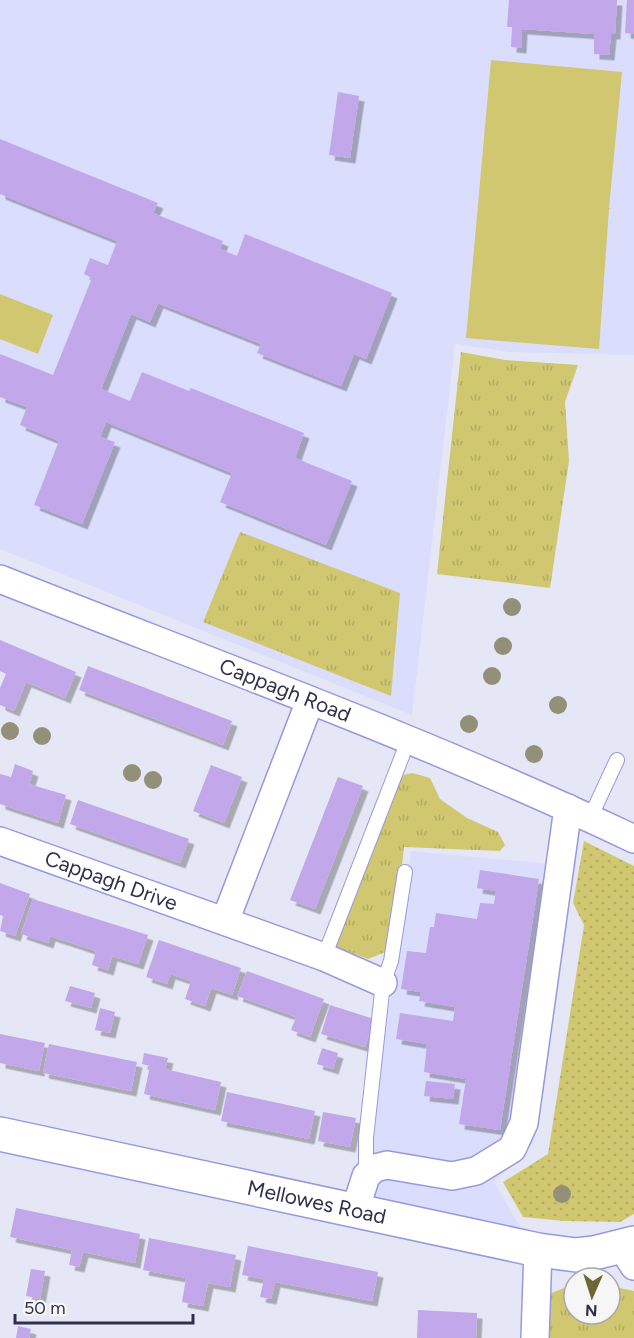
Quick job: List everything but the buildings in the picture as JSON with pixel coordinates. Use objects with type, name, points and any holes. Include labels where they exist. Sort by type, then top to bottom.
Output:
[{"type":"main road","name":"Mellowes Road","points":[[0,1134],[538,1250],[576,1255],[630,1252]]},
{"type":"street","name":"Cappagh Road","points":[[0,579],[264,681],[579,813],[634,839]]},
{"type":"street","points":[[225,921],[310,700]]},
{"type":"street","points":[[353,1210],[366,1176],[375,1168],[387,1165],[452,1176],[476,1171],[512,1149],[524,1123],[579,813]]},
{"type":"street","name":"Cappagh Drive","points":[[0,840],[324,957],[383,983]]},
{"type":"street","points":[[535,1338],[538,1250]]},
{"type":"lane","points":[[324,957],[408,741]]},
{"type":"lane","points":[[579,813],[617,760]]},
{"type":"lane","points":[[366,1176],[366,1138],[383,983],[391,961],[405,872]]},
{"type":"shaded area","points":[[0,0],[634,0],[634,355],[509,352],[455,344],[412,715],[0,549]]},
{"type":"shaded area","points":[[411,851],[571,866],[534,1143],[494,1182],[525,1235],[377,1209],[366,1192],[370,1142]]},
{"type":"green space","points":[[491,60],[622,72],[599,349],[466,338]]},
{"type":"green space","points":[[0,294],[53,315],[38,354],[0,339]]},
{"type":"green space","points":[[461,352],[505,360],[578,365],[565,402],[569,461],[550,588],[437,574]]},
{"type":"green space","points":[[240,532],[400,593],[391,696],[203,622]]},
{"type":"green space","points":[[412,773],[430,778],[440,799],[467,818],[498,832],[505,845],[500,851],[404,847],[393,949],[368,959],[329,944],[394,777]]},
{"type":"green space","points":[[584,841],[634,866],[634,1214],[620,1222],[565,1221],[523,1217],[503,1182],[548,1154],[584,925],[573,903]]},
{"type":"green space","points":[[622,1288],[634,1291],[634,1338],[545,1338],[549,1294],[562,1289],[562,1326],[622,1326]]}]
